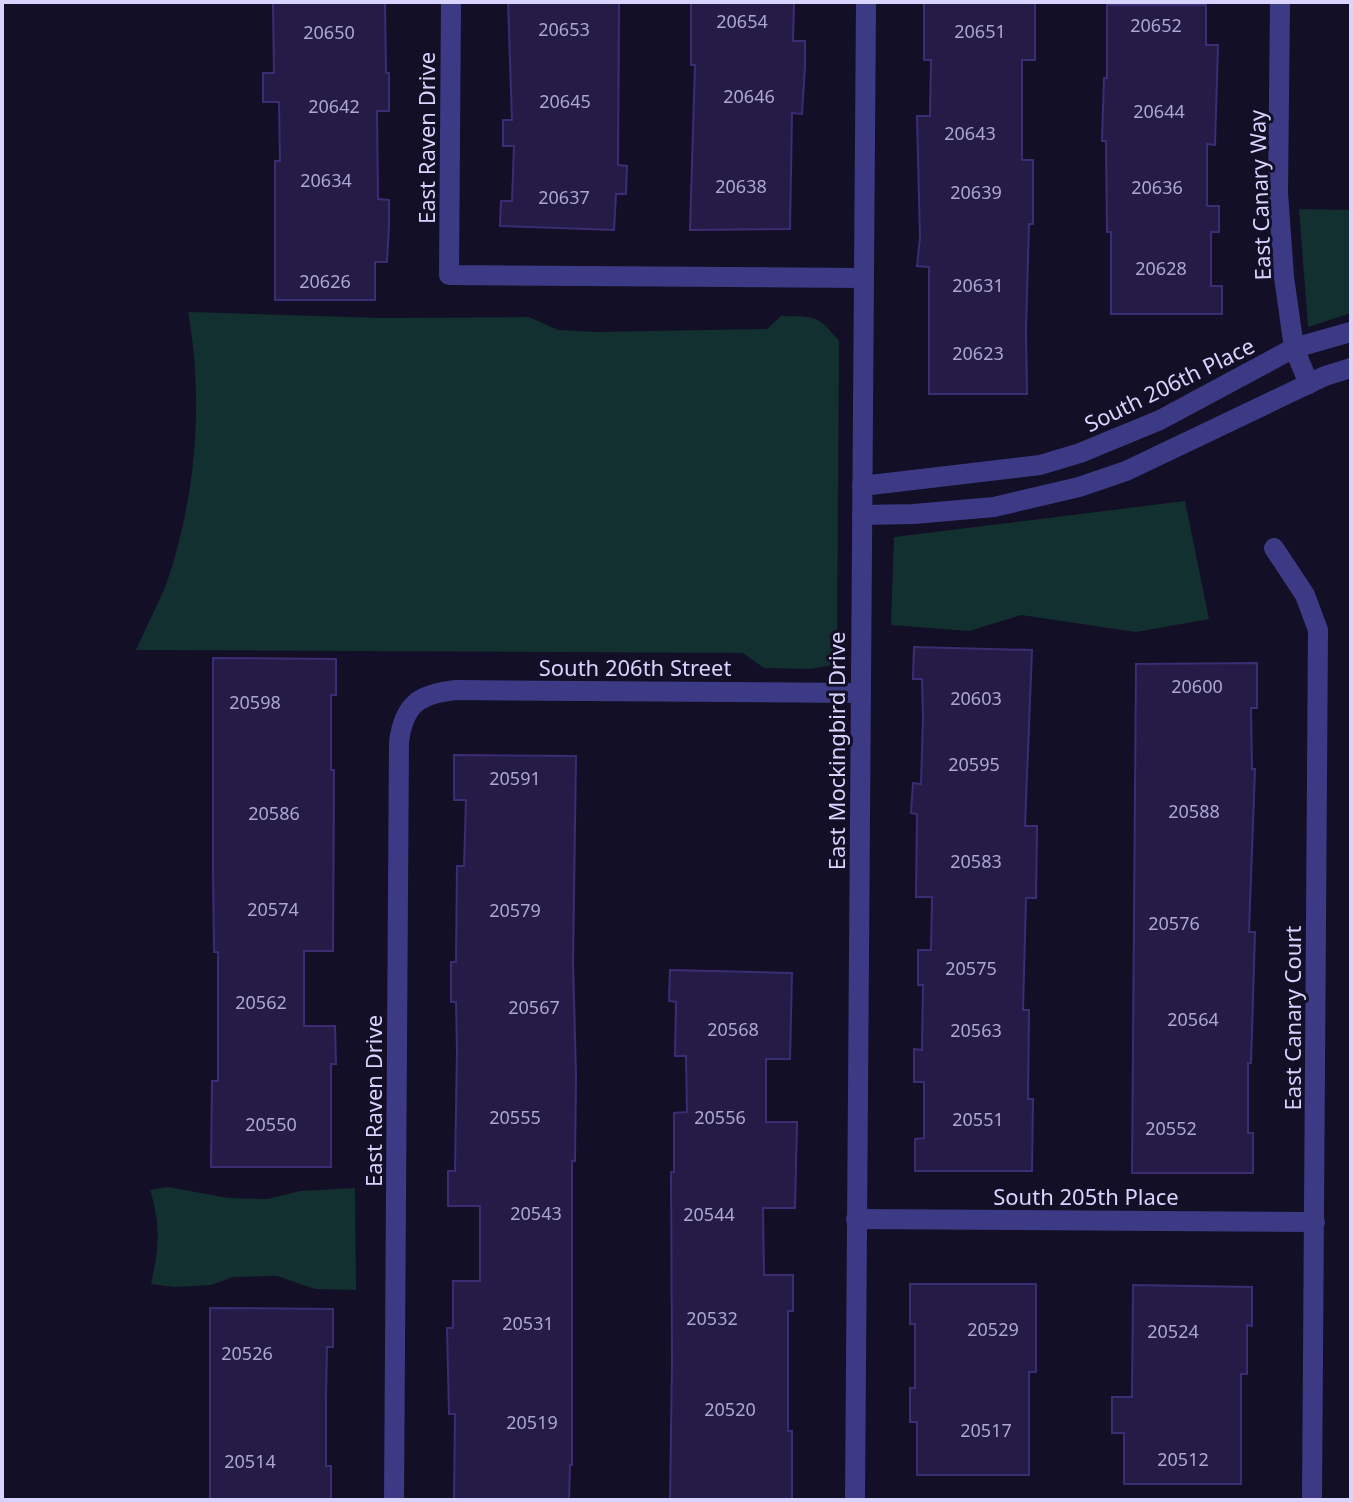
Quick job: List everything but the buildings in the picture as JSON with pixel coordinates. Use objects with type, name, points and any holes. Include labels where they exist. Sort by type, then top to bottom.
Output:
[{"type":"street","name":"East Raven Drive","points":[[451,2],[449,275],[863,278]]},
{"type":"street","name":"East Mockingbird Drive","points":[[855,1500],[866,2]]},
{"type":"street","name":"East Canary Way","points":[[1280,2],[1278,193],[1284,277],[1294,348],[1309,384]]},
{"type":"street","name":"South 206th Place","points":[[862,486],[1040,465],[1080,453],[1160,420],[1294,348],[1351,332]]},
{"type":"street","points":[[862,515],[994,507],[1079,487],[1126,471],[1309,384],[1351,368]]},
{"type":"street","name":"East Canary Court","points":[[1274,548],[1305,595],[1318,630],[1312,1500]]},
{"type":"street","name":"South 206th Street","points":[[413,705],[431,693],[456,690],[860,693]]},
{"type":"street","name":"East Raven Drive","points":[[394,1500],[399,742],[401,726],[413,705]]},
{"type":"street","name":"South 205th Place","points":[[856,1219],[1315,1222]]},
{"type":"green space","points":[[1299,209],[1351,210],[1351,313],[1308,327]]},
{"type":"green space","points":[[188,312],[381,318],[529,317],[558,330],[595,332],[767,329],[781,316],[808,317],[820,321],[839,341],[837,654],[832,665],[810,669],[764,668],[743,653],[136,650],[167,582],[191,482],[196,379]]},
{"type":"green space","points":[[1185,501],[1209,619],[1136,632],[1021,615],[969,631],[891,625],[894,537]]},
{"type":"green space","points":[[168,1187],[228,1198],[268,1199],[300,1191],[355,1188],[356,1290],[315,1289],[277,1276],[233,1277],[211,1285],[174,1287],[151,1284],[158,1237],[150,1190]]}]
